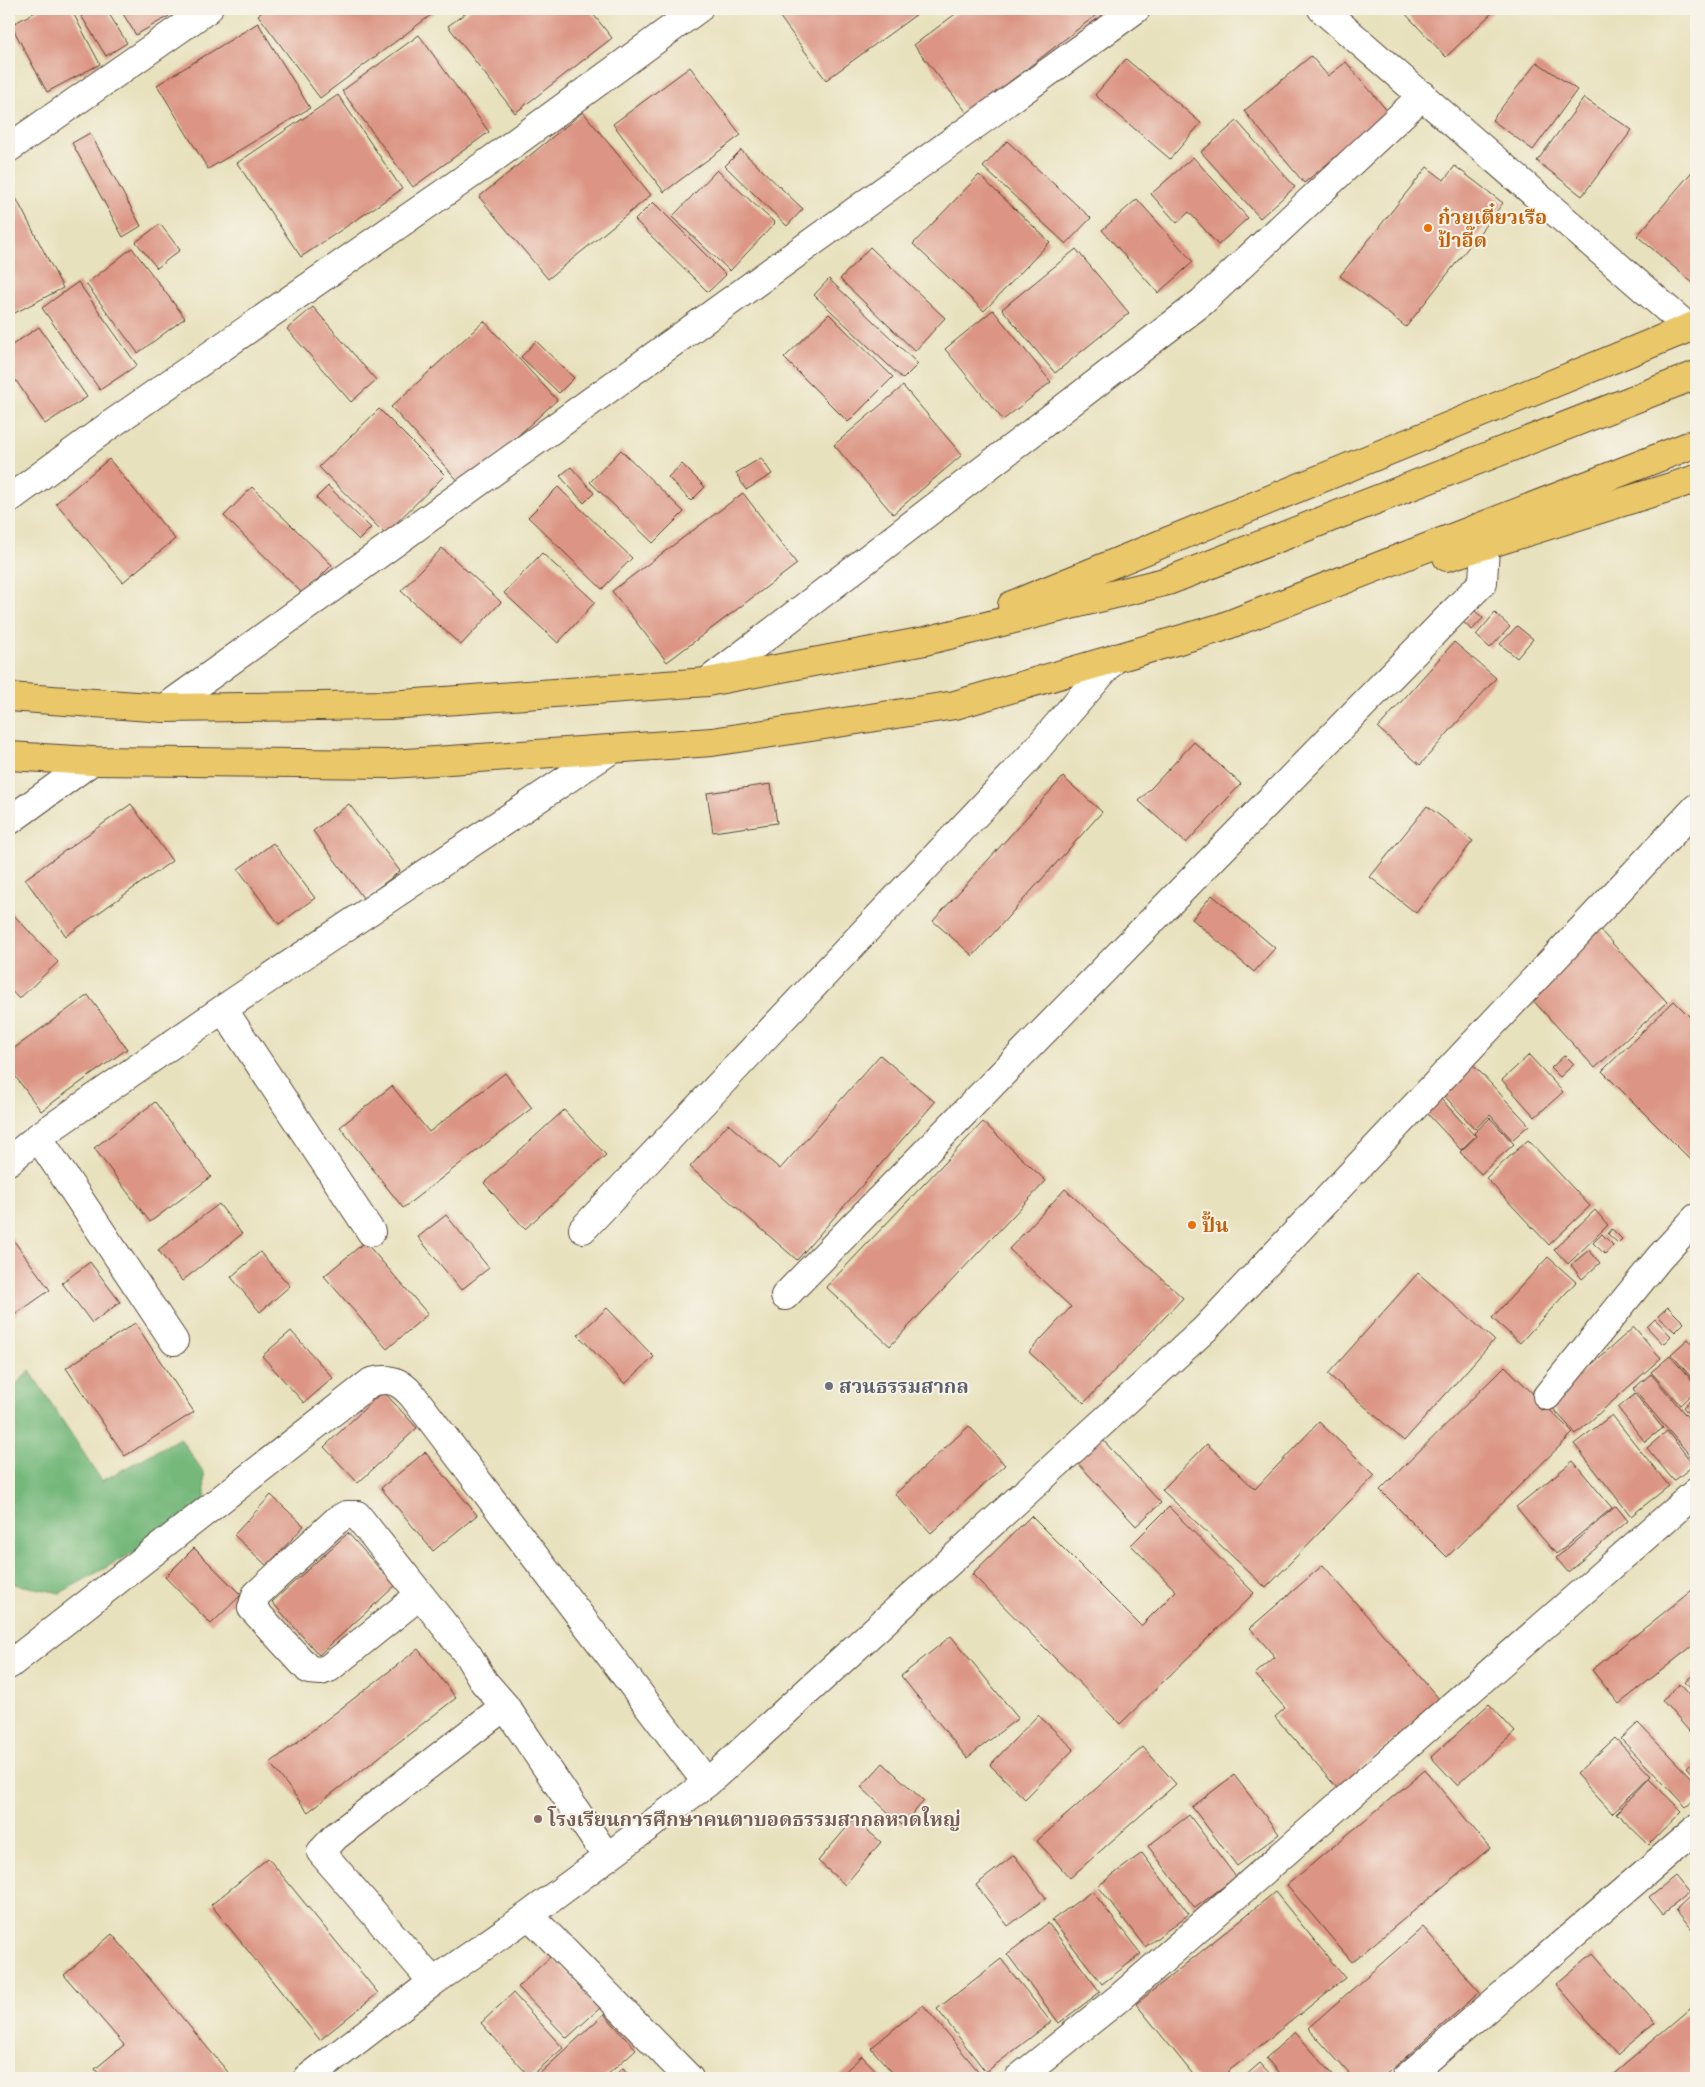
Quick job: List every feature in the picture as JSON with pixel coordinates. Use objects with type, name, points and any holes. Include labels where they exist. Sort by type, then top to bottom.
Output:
[{"type":"main road","points":[[925,641],[1692,326]]},
{"type":"main road","points":[[9,697],[164,708],[389,704],[707,682],[925,641],[1168,581],[1696,375]]},
{"type":"main road","points":[[1220,628],[1696,443]]},
{"type":"main road","points":[[9,756],[92,760],[391,764],[712,742],[955,704],[1220,628],[1696,479]]},
{"type":"street","points":[[9,148],[208,9]]},
{"type":"street","points":[[9,499],[110,425],[490,161],[698,9]]},
{"type":"street","points":[[164,708],[1136,9]]},
{"type":"street","points":[[1322,9],[1692,326]]},
{"type":"street","points":[[707,682],[1202,302],[1422,95]]},
{"type":"street","points":[[785,1296],[1483,582],[1485,546]]},
{"type":"street","points":[[583,1230],[1029,758],[1115,658]]},
{"type":"street","points":[[9,1160],[38,1137],[223,1009],[612,749]]},
{"type":"street","points":[[9,821],[92,760]]},
{"type":"street","points":[[308,2078],[433,1982],[529,1915],[707,1783],[1205,1329],[1696,808]]},
{"type":"street","points":[[223,1009],[371,1232]]},
{"type":"street","points":[[38,1137],[174,1341]]},
{"type":"street","points":[[1546,1396],[1660,1257],[1696,1218]]},
{"type":"street","points":[[9,1665],[371,1382],[382,1379],[391,1380],[400,1383],[412,1396],[707,1783]]},
{"type":"street","points":[[1019,2078],[1119,1998],[1696,1492]]},
{"type":"street","points":[[420,1595],[329,1668],[321,1671],[309,1670],[252,1608],[256,1595],[337,1520],[346,1515],[357,1515],[468,1655],[484,1682],[506,1706],[607,1857]]},
{"type":"street","points":[[433,1982],[321,1852],[336,1836],[506,1706]]},
{"type":"street","points":[[1406,2078],[1696,1829]]},
{"type":"street","points":[[529,1915],[688,2078]]},
{"type":"green space","points":[[30,1371],[102,1481],[180,1438],[204,1473],[206,1512],[60,1593],[9,1583],[9,1390]]},
{"type":"building","points":[[41,9],[71,9],[100,64],[47,92],[11,25]]},
{"type":"building","points":[[77,9],[106,9],[127,43],[106,56]]},
{"type":"building","points":[[120,9],[165,9],[169,16],[136,35]]},
{"type":"building","points":[[267,9],[439,9],[320,98],[258,15]]},
{"type":"building","points":[[471,9],[589,9],[612,38],[515,113],[448,26]]},
{"type":"building","points":[[774,9],[924,9],[826,80]]},
{"type":"building","points":[[962,9],[1104,9],[968,114],[914,45]]},
{"type":"building","points":[[1401,9],[1496,9],[1446,57]]},
{"type":"building","points":[[258,23],[310,108],[208,169],[157,85]]},
{"type":"building","points":[[419,35],[489,132],[413,187],[342,91]]},
{"type":"building","points":[[1311,56],[1328,76],[1346,62],[1389,113],[1304,183],[1244,111]]},
{"type":"building","points":[[1126,59],[1201,123],[1170,159],[1095,95]]},
{"type":"building","points":[[1537,62],[1577,90],[1533,150],[1492,120]]},
{"type":"building","points":[[690,67],[741,135],[664,192],[613,124]]},
{"type":"building","points":[[338,95],[402,189],[301,257],[237,163]]},
{"type":"building","points":[[1584,98],[1632,130],[1582,196],[1537,161]]},
{"type":"building","points":[[583,112],[651,195],[548,279],[479,197]]},
{"type":"building","points":[[9,116],[16,130],[9,133]]},
{"type":"building","points":[[1237,121],[1295,187],[1260,218],[1201,152]]},
{"type":"building","points":[[90,133],[141,226],[123,237],[72,143]]},
{"type":"building","points":[[1007,141],[1091,218],[1066,244],[983,167]]},
{"type":"building","points":[[741,150],[803,209],[787,226],[725,166]]},
{"type":"building","points":[[1193,157],[1248,218],[1218,245],[1189,212],[1177,223],[1151,194]]},
{"type":"building","points":[[1455,166],[1503,203],[1406,327],[1340,276],[1427,167],[1444,180]]},
{"type":"building","points":[[1696,167],[1696,281],[1694,284],[1637,236]]},
{"type":"building","points":[[717,170],[775,223],[730,271],[672,217]]},
{"type":"building","points":[[979,175],[1050,242],[984,311],[913,244]]},
{"type":"building","points":[[16,198],[63,288],[9,316],[9,202]]},
{"type":"building","points":[[1137,199],[1193,262],[1158,293],[1102,230]]},
{"type":"building","points":[[653,202],[726,275],[708,292],[635,220]]},
{"type":"building","points":[[160,224],[180,250],[157,268],[136,242]]},
{"type":"building","points":[[870,247],[945,318],[915,351],[840,279]]},
{"type":"building","points":[[132,248],[185,318],[138,353],[86,284]]},
{"type":"building","points":[[1076,249],[1129,313],[1055,373],[1002,309]]},
{"type":"building","points":[[829,279],[918,364],[903,379],[814,295]]},
{"type":"building","points":[[78,282],[137,365],[100,390],[42,308]]},
{"type":"building","points":[[313,307],[376,380],[351,402],[287,329]]},
{"type":"building","points":[[993,310],[1051,382],[1003,420],[945,349]]},
{"type":"building","points":[[829,314],[893,377],[848,422],[784,358]]},
{"type":"building","points":[[484,321],[557,400],[463,486],[391,407]]},
{"type":"building","points":[[39,327],[87,397],[45,424],[9,370],[9,347]]},
{"type":"building","points":[[536,341],[574,378],[559,393],[521,357]]},
{"type":"building","points":[[903,386],[962,455],[893,514],[834,445]]},
{"type":"building","points":[[379,409],[445,475],[385,534],[319,467]]},
{"type":"building","points":[[621,450],[684,512],[653,543],[590,482]]},
{"type":"building","points":[[761,458],[772,474],[746,490],[736,473]]},
{"type":"building","points":[[109,459],[175,539],[123,582],[56,503]]},
{"type":"building","points":[[682,464],[705,487],[691,501],[668,477]]},
{"type":"building","points":[[571,467],[594,493],[584,503],[560,476]]},
{"type":"building","points":[[328,486],[371,528],[359,540],[316,498]]},
{"type":"building","points":[[252,487],[332,565],[303,594],[224,516]]},
{"type":"building","points":[[558,487],[632,558],[602,589],[528,517]]},
{"type":"building","points":[[743,493],[797,564],[667,662],[612,591]]},
{"type":"building","points":[[442,548],[501,602],[461,645],[401,591]]},
{"type":"building","points":[[542,553],[595,602],[558,643],[504,593]]},
{"type":"building","points":[[1474,610],[1483,618],[1472,630],[1463,622]]},
{"type":"building","points":[[1495,613],[1510,627],[1490,648],[1476,635]]},
{"type":"building","points":[[1517,626],[1533,639],[1517,658],[1500,644]]},
{"type":"building","points":[[1454,642],[1496,678],[1420,765],[1378,728]]},
{"type":"building","points":[[1194,742],[1241,784],[1186,843],[1139,801]]},
{"type":"building","points":[[1063,777],[1102,812],[973,956],[933,921]]},
{"type":"building","points":[[771,784],[777,823],[713,832],[707,793]]},
{"type":"building","points":[[131,804],[172,861],[66,936],[25,879]]},
{"type":"building","points":[[349,804],[400,871],[364,899],[313,831]]},
{"type":"building","points":[[1427,806],[1473,841],[1416,913],[1370,877]]},
{"type":"building","points":[[273,843],[315,898],[279,924],[238,869]]},
{"type":"building","points":[[1212,895],[1275,948],[1254,972],[1192,919]]},
{"type":"building","points":[[9,910],[58,962],[19,999],[9,988]]},
{"type":"building","points":[[1599,929],[1667,1002],[1595,1068],[1528,995]]},
{"type":"building","points":[[88,995],[127,1049],[41,1111],[9,1068],[9,1052]]},
{"type":"building","points":[[1674,1001],[1696,1023],[1696,1154],[1691,1160],[1602,1071]]},
{"type":"building","points":[[880,1055],[935,1102],[797,1260],[690,1167],[728,1124],[780,1169]]},
{"type":"building","points":[[1529,1055],[1563,1092],[1535,1117],[1502,1080]]},
{"type":"building","points":[[1565,1055],[1574,1064],[1560,1077],[1551,1068]]},
{"type":"building","points":[[1468,1059],[1529,1125],[1512,1140],[1490,1115],[1475,1129],[1437,1088]]},
{"type":"building","points":[[505,1073],[532,1108],[403,1208],[340,1127],[392,1086],[429,1132]]},
{"type":"building","points":[[1441,1099],[1475,1136],[1461,1150],[1426,1112]]},
{"type":"building","points":[[155,1102],[211,1177],[150,1222],[94,1148]]},
{"type":"building","points":[[564,1110],[606,1155],[525,1229],[484,1183]]},
{"type":"building","points":[[1490,1118],[1514,1144],[1481,1174],[1460,1152],[1477,1136],[1474,1133]]},
{"type":"building","points":[[983,1122],[1046,1181],[890,1346],[826,1287]]},
{"type":"building","points":[[1528,1140],[1590,1206],[1549,1245],[1486,1178]]},
{"type":"building","points":[[1065,1189],[1183,1298],[1084,1403],[1029,1352],[1071,1307],[1009,1249]]},
{"type":"building","points":[[219,1204],[242,1234],[182,1281],[158,1250]]},
{"type":"building","points":[[1595,1210],[1608,1225],[1568,1264],[1554,1249]]},
{"type":"building","points":[[446,1215],[489,1268],[461,1290],[418,1237]]},
{"type":"building","points":[[1612,1229],[1622,1239],[1618,1243],[1608,1234]]},
{"type":"building","points":[[1602,1234],[1613,1245],[1605,1254],[1593,1243]]},
{"type":"building","points":[[11,1237],[50,1290],[9,1319],[9,1239]]},
{"type":"building","points":[[365,1242],[428,1314],[387,1349],[324,1276]]},
{"type":"building","points":[[1589,1250],[1600,1263],[1582,1279],[1571,1265]]},
{"type":"building","points":[[260,1252],[290,1286],[260,1312],[231,1277]]},
{"type":"building","points":[[1548,1257],[1576,1282],[1520,1343],[1492,1318]]},
{"type":"building","points":[[90,1262],[120,1302],[92,1323],[62,1283]]},
{"type":"building","points":[[1418,1273],[1494,1340],[1404,1441],[1328,1374]]},
{"type":"building","points":[[1668,1307],[1684,1323],[1675,1332],[1658,1316]]},
{"type":"building","points":[[607,1308],[654,1357],[625,1384],[578,1335]]},
{"type":"building","points":[[1655,1319],[1671,1336],[1663,1344],[1647,1327]]},
{"type":"building","points":[[135,1323],[194,1412],[125,1456],[66,1368]]},
{"type":"building","points":[[1634,1327],[1661,1358],[1576,1434],[1548,1403]]},
{"type":"building","points":[[291,1331],[333,1378],[304,1403],[262,1356]]},
{"type":"building","points":[[1688,1339],[1696,1348],[1696,1383],[1671,1354]]},
{"type":"building","points":[[1670,1356],[1696,1385],[1696,1390],[1680,1405],[1651,1372]]},
{"type":"building","points":[[1505,1366],[1573,1433],[1447,1557],[1380,1490]]},
{"type":"building","points":[[1651,1374],[1696,1427],[1696,1456],[1693,1459],[1633,1389]]},
{"type":"building","points":[[383,1391],[417,1428],[358,1483],[324,1447]]},
{"type":"building","points":[[1635,1394],[1663,1428],[1645,1442],[1618,1408]]},
{"type":"building","points":[[1696,1396],[1696,1423],[1683,1407]]},
{"type":"building","points":[[1612,1415],[1669,1486],[1631,1516],[1574,1444]]},
{"type":"building","points":[[1319,1422],[1375,1475],[1266,1588],[1162,1490],[1207,1444],[1255,1489]]},
{"type":"building","points":[[969,1426],[1005,1465],[931,1533],[895,1494]]},
{"type":"building","points":[[1667,1431],[1694,1465],[1674,1481],[1647,1448]]},
{"type":"building","points":[[1101,1438],[1161,1503],[1136,1526],[1076,1461]]},
{"type":"building","points":[[425,1452],[477,1515],[433,1551],[381,1488]]},
{"type":"building","points":[[1573,1461],[1612,1508],[1556,1554],[1516,1507]]},
{"type":"building","points":[[271,1495],[304,1526],[267,1566],[234,1535]]},
{"type":"building","points":[[1616,1506],[1628,1521],[1568,1572],[1556,1558]]},
{"type":"building","points":[[1169,1507],[1254,1593],[1120,1724],[972,1574],[1031,1516],[1141,1626],[1176,1591],[1131,1545]]},
{"type":"building","points":[[348,1533],[395,1586],[319,1655],[272,1602]]},
{"type":"building","points":[[194,1548],[241,1595],[211,1624],[165,1577]]},
{"type":"building","points":[[1323,1565],[1440,1700],[1337,1788],[1275,1717],[1285,1708],[1255,1674],[1275,1657],[1250,1628]]},
{"type":"building","points":[[1696,1587],[1696,1643],[1619,1704],[1592,1670]]},
{"type":"building","points":[[951,1636],[1018,1718],[967,1758],[901,1676]]},
{"type":"building","points":[[418,1649],[456,1698],[308,1812],[270,1763]]},
{"type":"building","points":[[1696,1672],[1696,1695],[1685,1682]]},
{"type":"building","points":[[1680,1684],[1696,1702],[1696,1739],[1662,1700]]},
{"type":"building","points":[[1489,1704],[1515,1732],[1457,1785],[1431,1757]]},
{"type":"building","points":[[1038,1715],[1074,1749],[1025,1799],[990,1765]]},
{"type":"building","points":[[1638,1723],[1696,1783],[1696,1798],[1686,1807],[1621,1739]]},
{"type":"building","points":[[1615,1738],[1651,1776],[1612,1813],[1576,1774]]},
{"type":"building","points":[[1143,1747],[1176,1784],[1070,1878],[1037,1841]]},
{"type":"building","points":[[1696,1758],[1696,1778],[1686,1767]]},
{"type":"building","points":[[883,1763],[924,1801],[902,1825],[861,1787]]},
{"type":"building","points":[[1425,1770],[1490,1848],[1352,1962],[1287,1885]]},
{"type":"building","points":[[1234,1775],[1279,1834],[1237,1866],[1192,1807]]},
{"type":"building","points":[[1649,1779],[1682,1811],[1649,1845],[1616,1813]]},
{"type":"building","points":[[1189,1815],[1236,1877],[1195,1908],[1148,1846]]},
{"type":"building","points":[[854,1819],[881,1842],[845,1885],[818,1861]]},
{"type":"building","points":[[1142,1853],[1189,1914],[1145,1947],[1098,1886]]},
{"type":"building","points":[[1014,1855],[1046,1898],[1008,1926],[976,1885]]},
{"type":"building","points":[[268,1858],[378,1993],[320,2040],[211,1905]]},
{"type":"building","points":[[1675,1876],[1689,1893],[1663,1914],[1649,1897]]},
{"type":"building","points":[[1092,1891],[1141,1954],[1102,1984],[1052,1920]]},
{"type":"building","points":[[1275,1892],[1345,1978],[1220,2078],[1196,2078],[1136,2004]]},
{"type":"building","points":[[1696,1892],[1696,1934],[1676,1910]]},
{"type":"building","points":[[1048,1923],[1100,1992],[1059,2023],[1007,1954]]},
{"type":"building","points":[[1423,1927],[1480,1992],[1382,2078],[1353,2078],[1308,2028]]},
{"type":"building","points":[[112,1934],[233,2078],[102,2078],[95,2069],[124,2045],[64,1975]]},
{"type":"building","points":[[1593,1953],[1655,2024],[1618,2055],[1556,1984]]},
{"type":"building","points":[[551,1956],[600,2008],[567,2038],[518,1987]]},
{"type":"building","points":[[1001,1959],[1051,2022],[986,2072],[937,2009]]},
{"type":"building","points":[[513,1993],[563,2048],[530,2077],[481,2023]]},
{"type":"building","points":[[1696,2004],[1696,2078],[1609,2078]]},
{"type":"building","points":[[923,2005],[984,2078],[897,2078],[871,2048]]},
{"type":"building","points":[[604,2014],[636,2049],[604,2078],[535,2078]]},
{"type":"building","points":[[1295,2032],[1336,2078],[1283,2078],[1266,2058]]},
{"type":"building","points":[[862,2056],[883,2078],[838,2078]]},
{"type":"building","points":[[1260,2063],[1274,2078],[1243,2078]]},
{"type":"building","points":[[623,2068],[632,2078],[612,2078]]},
{"type":"place","name":"ก๋วยเตี๋ยวเรือ ป้าอี๊ด","points":[[1428,228]]},
{"type":"place","name":"ปั้น","points":[[1192,1225]]},
{"type":"place","name":"สวนธรรมสากล","points":[[829,1386]]},
{"type":"place","name":"โรงเรียนการศึกษาคนตาบอดธรรมสากลหาดใหญ่","points":[[538,1819]]}]
